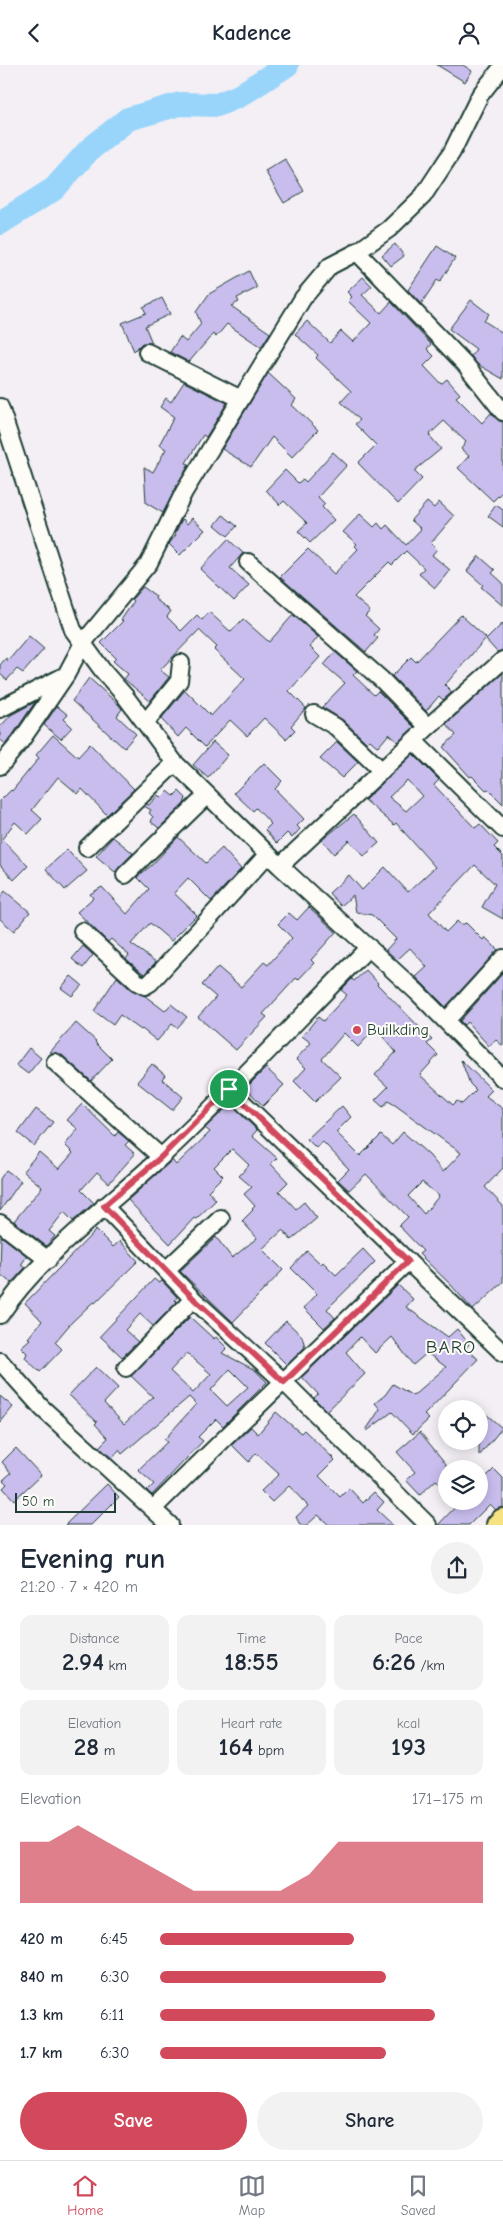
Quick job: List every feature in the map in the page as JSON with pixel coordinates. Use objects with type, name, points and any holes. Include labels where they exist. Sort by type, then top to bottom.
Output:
[{"type":"highway","points":[[499,1525],[503,1521]]},
{"type":"street","points":[[0,766],[20,742],[66,675],[83,643],[149,563],[184,492],[303,298],[330,266],[356,252],[390,229],[423,197],[452,152],[480,95],[503,66]]},
{"type":"street","points":[[356,252],[465,364],[503,412]]},
{"type":"street","points":[[147,352],[241,399]]},
{"type":"street","points":[[0,407],[73,631],[175,763],[280,866],[369,947],[446,1021],[503,1079]]},
{"type":"street","points":[[248,562],[382,680],[428,727]]},
{"type":"street","points":[[280,866],[428,727],[503,660]]},
{"type":"street","points":[[145,723],[179,681],[181,663]]},
{"type":"street","points":[[0,709],[66,675]]},
{"type":"street","points":[[314,714],[336,727],[382,771]]},
{"type":"street","points":[[414,741],[503,829]]},
{"type":"street","points":[[87,848],[175,763]]},
{"type":"street","points":[[124,875],[207,795]]},
{"type":"street","points":[[82,931],[137,982],[145,985],[150,983],[268,854]]},
{"type":"street","points":[[0,1315],[48,1260],[104,1206],[161,1157],[369,947]]},
{"type":"street","points":[[446,1021],[503,958]]},
{"type":"street","points":[[55,1062],[161,1157]]},
{"type":"street","points":[[229,1089],[503,1353]]},
{"type":"street","points":[[104,1206],[194,1299],[284,1382],[428,1525]]},
{"type":"street","points":[[166,1270],[221,1218]]},
{"type":"street","points":[[0,1223],[48,1260]]},
{"type":"street","points":[[153,1509],[238,1424],[284,1382],[408,1261]]},
{"type":"street","points":[[126,1368],[194,1299]]},
{"type":"street","points":[[0,1361],[42,1408],[170,1525]]},
{"type":"building","points":[[437,65],[463,65],[472,71],[465,82]]},
{"type":"building","points":[[285,159],[304,191],[284,203],[265,171]]},
{"type":"building","points":[[395,244],[404,256],[391,266],[382,255]]},
{"type":"building","points":[[437,246],[455,258],[440,282],[437,280],[421,304],[408,290]]},
{"type":"building","points":[[249,271],[257,288],[237,298],[239,302],[231,306],[270,333],[261,347],[227,324],[216,337],[213,334],[189,362],[170,352],[180,337],[186,342],[201,324],[196,312],[209,294]]},
{"type":"building","points":[[363,277],[372,286],[362,295],[381,313],[391,302],[431,344],[427,349],[434,356],[424,366],[441,384],[447,379],[460,394],[456,397],[482,423],[491,413],[499,421],[503,422],[503,491],[493,501],[458,468],[469,456],[461,449],[466,442],[444,421],[429,435],[441,449],[414,471],[422,479],[398,504],[358,463],[376,445],[355,424],[360,420],[341,402],[351,391],[316,358],[318,355],[295,334],[307,321],[330,343],[341,331],[353,342],[371,323],[348,301],[352,297],[347,292]]},
{"type":"building","points":[[162,298],[170,314],[145,326],[152,343],[142,343],[134,351],[122,323],[146,313],[143,307]]},
{"type":"building","points":[[471,300],[489,314],[484,321],[503,333],[503,379],[477,364],[471,356],[476,349],[449,329]]},
{"type":"building","points":[[268,373],[296,399],[292,405],[318,430],[292,457],[272,437],[251,467],[222,449]]},
{"type":"building","points":[[184,382],[227,403],[206,437],[203,435],[186,463],[189,464],[163,513],[146,503],[144,467],[153,472],[166,449],[159,445],[174,417],[160,407],[166,398],[171,402]]},
{"type":"building","points":[[333,452],[347,465],[318,497],[325,504],[322,507],[334,520],[310,543],[298,531],[307,523],[284,501],[280,505],[266,490],[285,470],[298,483],[303,479],[306,482]]},
{"type":"building","points":[[427,502],[434,508],[439,502],[454,516],[431,543],[437,549],[432,555],[450,570],[435,588],[419,574],[424,568],[406,551],[392,565],[389,562],[354,597],[370,611],[365,616],[379,629],[374,635],[378,638],[366,652],[280,577],[308,549],[334,574],[358,549],[355,546],[357,544],[343,532],[360,514],[374,527],[378,523],[383,529],[387,525],[406,545],[421,529],[411,520]]},
{"type":"building","points":[[496,505],[503,510],[503,527],[488,516]]},
{"type":"building","points":[[223,515],[237,526],[228,536],[215,525]]},
{"type":"building","points":[[192,518],[205,530],[180,555],[169,544],[176,535],[181,521],[183,519],[187,524]]},
{"type":"building","points":[[228,539],[243,553],[230,568],[249,585],[234,601],[200,569]]},
{"type":"building","points":[[479,556],[495,570],[492,573],[503,583],[503,606],[481,587],[483,585],[467,571]]},
{"type":"building","points":[[143,587],[156,596],[155,599],[171,611],[167,617],[181,631],[197,615],[202,620],[209,612],[231,632],[243,619],[269,642],[293,615],[318,637],[310,647],[320,657],[289,691],[306,708],[291,726],[295,730],[286,739],[264,718],[247,736],[230,720],[205,747],[186,728],[178,737],[161,719],[185,690],[211,716],[245,679],[214,650],[217,647],[199,630],[160,670],[169,677],[150,701],[124,679],[128,674],[113,661],[116,658],[101,643],[123,621],[121,620],[134,601],[132,599]]},
{"type":"building","points":[[461,615],[486,638],[445,685],[452,692],[443,700],[439,696],[426,711],[392,676],[411,657],[416,662]]},
{"type":"building","points":[[503,623],[503,650],[497,652],[486,640]]},
{"type":"building","points":[[29,636],[44,649],[23,673],[17,669],[7,680],[0,674],[0,665],[6,658],[8,661]]},
{"type":"building","points":[[335,652],[357,671],[353,675],[374,695],[378,691],[414,727],[398,742],[389,734],[378,747],[370,740],[367,743],[343,720],[322,707],[345,683],[324,665]]},
{"type":"building","points":[[503,673],[503,804],[488,789],[486,790],[472,776],[470,777],[443,747],[456,735],[446,724]]},
{"type":"building","points":[[89,678],[118,704],[122,709],[117,716],[136,734],[124,748],[72,701]]},
{"type":"building","points":[[35,702],[5,744],[0,739],[0,727],[11,715]]},
{"type":"building","points":[[57,706],[68,715],[64,719],[72,727],[61,739],[44,725]]},
{"type":"building","points":[[53,735],[78,757],[90,744],[134,789],[107,815],[82,789],[78,794],[58,777],[32,810],[42,819],[28,834],[15,822],[2,839],[28,866],[14,880],[0,865],[0,801],[12,791],[39,758],[36,755]]},
{"type":"building","points":[[213,742],[228,755],[208,778],[193,765]]},
{"type":"building","points":[[337,742],[358,762],[342,778],[320,759]]},
{"type":"building","points":[[413,754],[439,780],[434,785],[475,828],[480,824],[498,843],[494,847],[503,856],[503,919],[482,907],[495,884],[475,865],[429,913],[446,932],[457,921],[461,925],[466,923],[483,940],[485,937],[498,950],[446,1007],[416,977],[427,967],[410,948],[397,960],[386,950],[396,939],[372,915],[356,912],[353,895],[341,906],[329,893],[349,875],[362,890],[385,867],[408,892],[435,867],[396,823],[394,825],[365,800]],"holes":[[[407,780],[422,796],[406,811],[389,797]]]},
{"type":"building","points":[[264,763],[282,781],[275,789],[304,819],[297,826],[300,829],[292,838],[287,833],[277,843],[265,830],[271,824],[256,808],[253,811],[234,793]]},
{"type":"building","points":[[168,791],[174,796],[179,791],[186,798],[184,804],[159,828],[151,822],[153,817],[149,813],[151,810],[144,806],[149,805],[158,795],[161,798]]},
{"type":"building","points":[[354,814],[379,843],[364,856],[349,840],[334,854],[322,840]]},
{"type":"building","points":[[113,837],[133,853],[115,872],[96,856]]},
{"type":"building","points":[[178,837],[206,863],[222,848],[241,869],[211,901],[188,878],[174,893],[197,915],[171,941],[150,923],[131,944],[156,962],[144,974],[126,959],[129,955],[111,939],[108,942],[77,912],[93,898],[90,894],[102,887],[127,914],[149,889],[137,877],[152,865]]},
{"type":"building","points":[[67,850],[87,871],[65,890],[46,869]]},
{"type":"building","points":[[5,891],[30,912],[14,931],[0,919],[0,898]]},
{"type":"building","points":[[309,907],[336,932],[311,960],[314,963],[298,980],[296,978],[263,1014],[267,1017],[236,1050],[198,1017],[216,997],[202,985],[218,967],[241,987],[264,962],[268,965],[292,938],[278,924],[289,913],[297,920]]},
{"type":"building","points":[[83,946],[93,955],[83,968],[72,959]]},
{"type":"building","points":[[366,970],[377,984],[432,1040],[427,1044],[438,1055],[420,1075],[453,1105],[457,1101],[462,1104],[476,1090],[470,1084],[461,1060],[492,1090],[486,1096],[503,1109],[503,1168],[485,1187],[503,1206],[503,1282],[473,1310],[451,1285],[419,1254],[423,1251],[399,1226],[408,1217],[366,1174],[349,1190],[338,1180],[349,1169],[323,1142],[316,1148],[307,1139],[342,1106],[351,1117],[336,1132],[360,1156],[381,1135],[392,1145],[403,1132],[429,1155],[443,1172],[461,1153],[395,1105],[388,1101],[383,1107],[375,1100],[388,1087],[375,1075],[396,1052],[375,1029],[358,1047],[344,1033],[322,1059],[341,1077],[315,1102],[294,1081],[306,1068],[296,1059],[311,1043],[302,1036],[318,1017],[323,1021],[347,995],[341,990],[352,979],[354,981]],"holes":[[[422,1182],[439,1196],[424,1214],[408,1196]]]},
{"type":"building","points":[[503,973],[503,1046],[496,1040],[489,1046],[467,1022],[464,1025],[460,1021]]},
{"type":"building","points":[[71,976],[82,985],[72,996],[61,988]]},
{"type":"building","points":[[117,977],[130,989],[145,996],[165,1011],[171,1004],[187,1017],[177,1028],[172,1024],[157,1041],[120,1015],[113,1025],[94,1011]]},
{"type":"building","points":[[76,1023],[112,1059],[91,1081],[62,1055],[50,1052]]},
{"type":"building","points":[[29,1048],[41,1058],[28,1074],[16,1065]]},
{"type":"building","points":[[152,1064],[165,1075],[162,1079],[183,1097],[172,1110],[137,1082]]},
{"type":"building","points":[[266,1068],[284,1085],[263,1106],[246,1088]]},
{"type":"building","points":[[82,1104],[115,1136],[118,1132],[129,1141],[125,1145],[135,1154],[109,1183],[97,1172],[81,1190],[94,1203],[73,1221],[64,1212],[49,1231],[55,1236],[46,1246],[14,1221],[42,1187],[23,1171],[39,1152],[59,1169],[73,1153],[65,1145],[78,1129],[67,1120]]},
{"type":"building","points":[[230,1104],[257,1130],[252,1136],[277,1158],[271,1164],[288,1182],[279,1191],[296,1209],[304,1202],[317,1218],[291,1240],[283,1230],[262,1249],[283,1270],[233,1322],[180,1271],[216,1237],[232,1258],[257,1238],[242,1221],[255,1206],[244,1194],[252,1187],[239,1176],[249,1165],[232,1149],[214,1167],[223,1176],[208,1191],[216,1200],[196,1219],[194,1218],[170,1244],[128,1200],[172,1160],[176,1165],[210,1132],[205,1128]]},
{"type":"building","points":[[36,1109],[53,1122],[34,1146],[18,1133]]},
{"type":"building","points":[[6,1170],[21,1181],[0,1211],[0,1179]]},
{"type":"building","points":[[96,1230],[113,1247],[120,1241],[138,1261],[95,1303],[93,1302],[71,1323],[55,1342],[62,1349],[40,1372],[25,1358],[27,1353],[21,1347],[30,1339],[28,1338],[42,1321],[25,1303]]},
{"type":"building","points":[[1,1236],[27,1256],[21,1265],[25,1268],[11,1283],[0,1274]]},
{"type":"building","points":[[363,1249],[375,1262],[327,1309],[335,1318],[324,1328],[304,1308],[317,1294],[291,1268],[307,1251],[321,1264],[323,1262],[336,1275]]},
{"type":"building","points":[[154,1279],[159,1283],[162,1281],[177,1297],[175,1300],[177,1302],[153,1326],[140,1314],[125,1330],[138,1342],[122,1357],[100,1336]]},
{"type":"building","points":[[398,1285],[413,1299],[406,1307],[448,1337],[457,1329],[469,1344],[466,1348],[478,1359],[424,1415],[429,1419],[413,1434],[392,1412],[366,1430],[380,1409],[375,1403],[385,1395],[393,1384],[413,1396],[446,1367],[427,1353],[413,1365],[392,1337],[375,1353],[360,1337],[346,1352],[365,1374],[327,1411],[314,1398],[318,1394],[302,1377]]},
{"type":"building","points":[[190,1317],[227,1348],[222,1353],[255,1370],[267,1382],[223,1426],[216,1419],[198,1437],[203,1441],[152,1495],[147,1491],[154,1484],[138,1470],[167,1442],[164,1440],[196,1404],[189,1397],[122,1454],[119,1450],[112,1458],[99,1447],[108,1438],[95,1424],[97,1422],[69,1395],[96,1367],[118,1388],[104,1403],[124,1424],[153,1397],[131,1376]],"holes":[[[187,1353],[211,1374],[193,1393],[170,1371]],[[230,1369],[248,1387],[227,1406],[211,1390]]]},
{"type":"building","points":[[286,1321],[302,1336],[305,1347],[287,1365],[265,1343]]},
{"type":"building","points":[[0,1396],[13,1407],[0,1423]]},
{"type":"building","points":[[276,1412],[301,1433],[304,1430],[335,1460],[319,1476],[340,1497],[349,1488],[363,1503],[374,1492],[384,1502],[377,1510],[393,1525],[329,1525],[318,1515],[307,1525],[300,1525],[296,1517],[308,1506],[289,1486],[272,1502],[261,1491],[279,1474],[256,1453],[249,1462],[232,1445],[251,1427],[258,1434]]},
{"type":"building","points":[[488,1416],[502,1428],[488,1445]]},
{"type":"building","points":[[420,1432],[443,1460],[438,1460],[438,1482],[436,1480],[420,1495],[406,1480],[415,1472],[397,1452]]},
{"type":"building","points":[[16,1448],[41,1475],[14,1500],[3,1488],[7,1484],[3,1480],[11,1473],[2,1462]]},
{"type":"building","points":[[494,1469],[503,1478],[503,1508],[496,1510],[490,1504],[488,1506],[488,1475]]},
{"type":"building","points":[[107,1484],[119,1497],[91,1525],[65,1525]]},
{"type":"building","points":[[452,1510],[484,1510],[469,1525],[438,1525]]},
{"type":"waterway","points":[[0,223],[54,189],[89,150],[128,119],[180,104],[217,105],[239,96],[287,65]]},
{"type":"place","name":"Builkding","points":[[357,1030]]},
{"type":"district","name":"BARO","points":[[451,1347]]},
{"type":"route","points":[[229,1089],[408,1261],[284,1382],[194,1299],[104,1206],[161,1157],[229,1089]]}]
